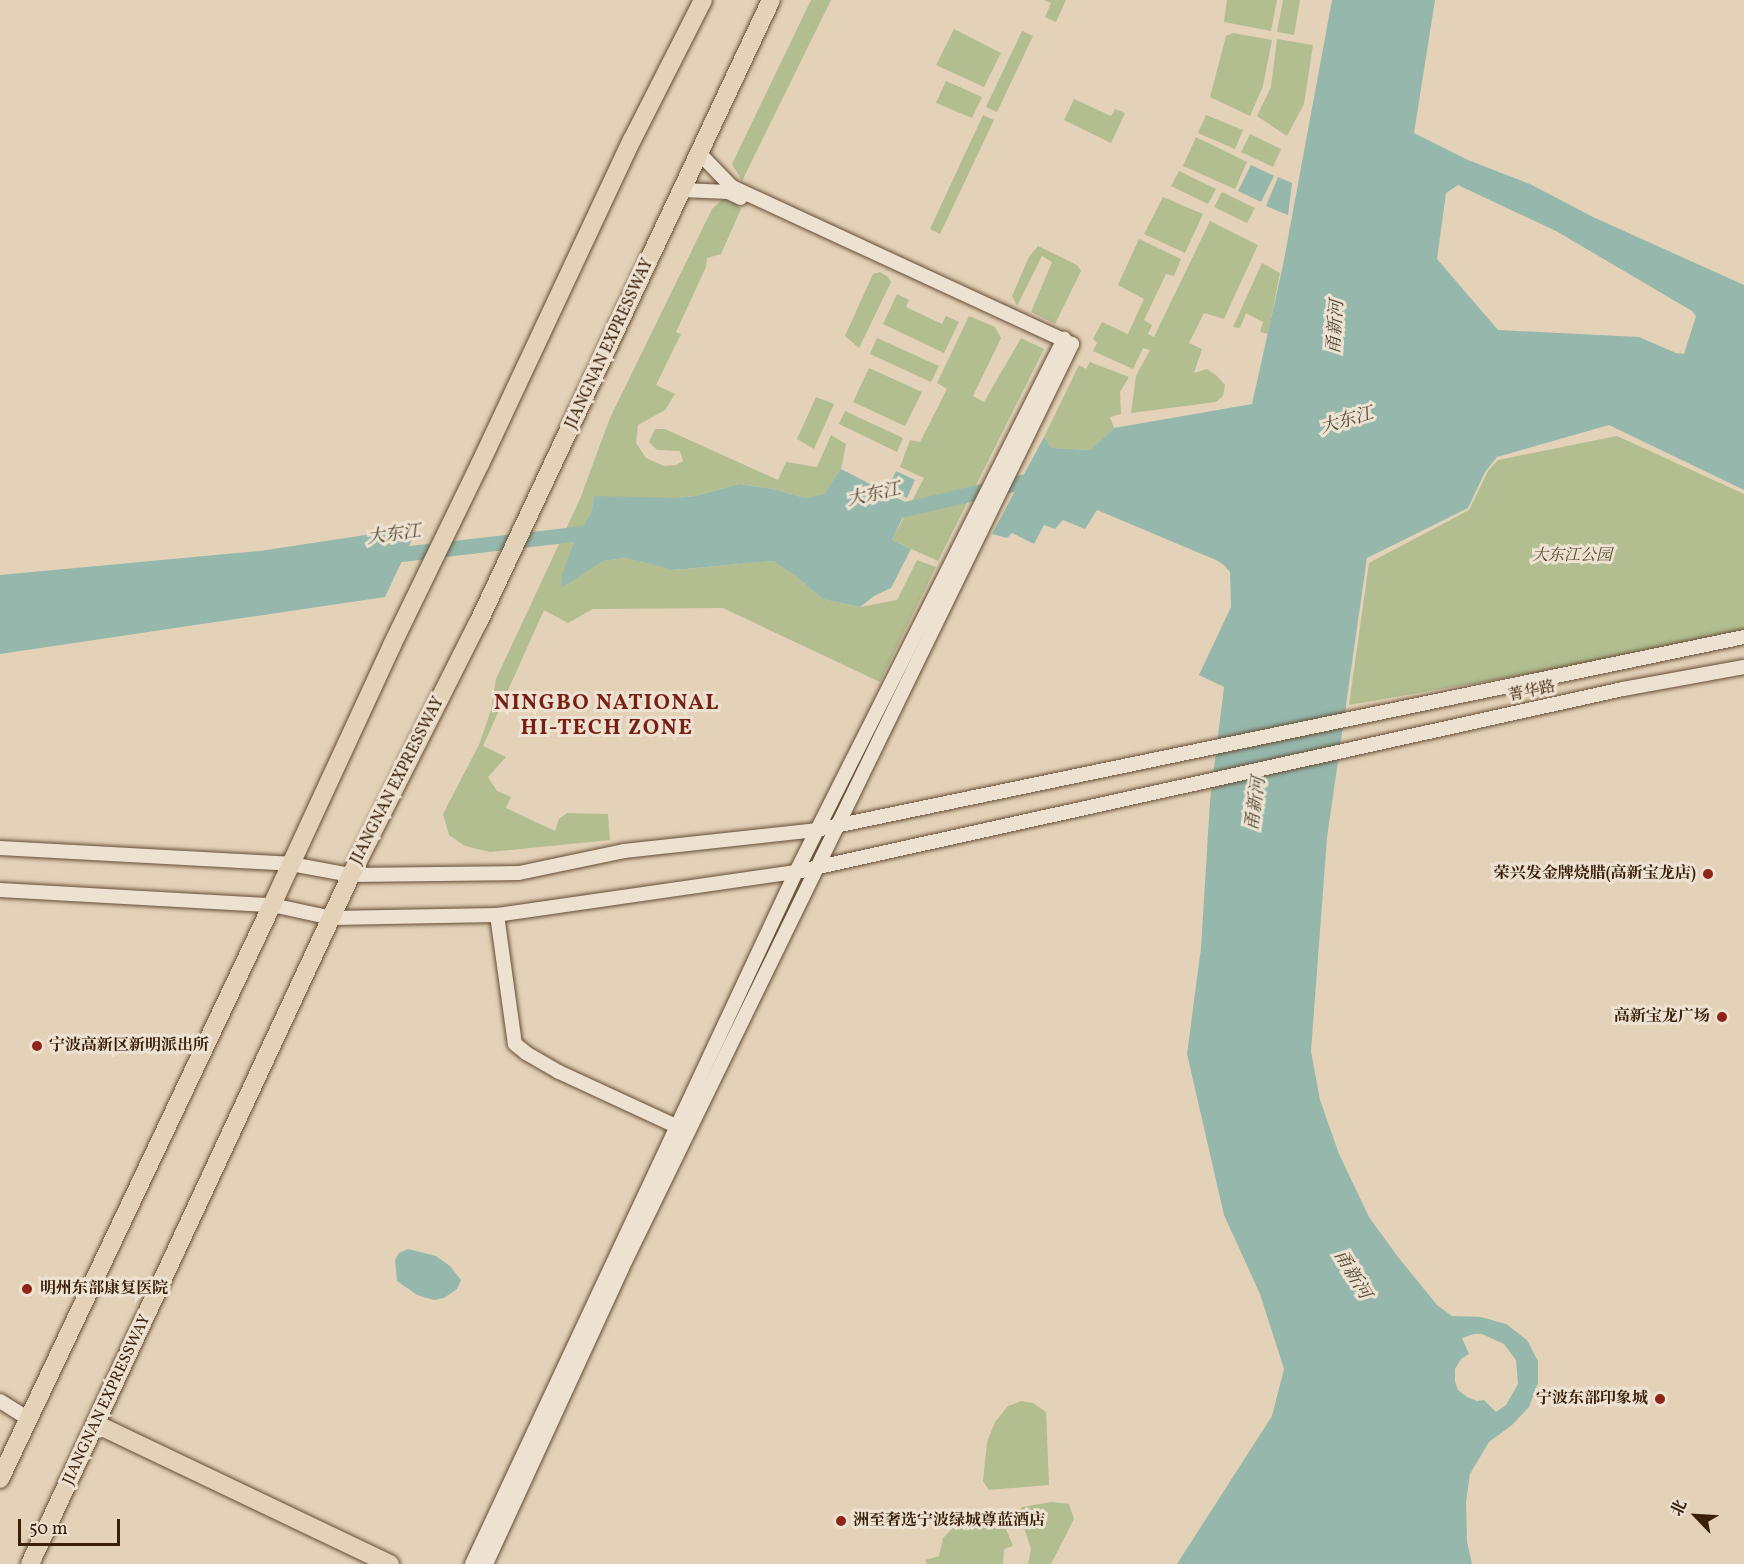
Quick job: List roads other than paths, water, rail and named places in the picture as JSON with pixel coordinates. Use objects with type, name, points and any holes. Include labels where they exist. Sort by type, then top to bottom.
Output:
[{"type":"main road","points":[[0,1479],[632,140],[703,0]]},
{"type":"main road","name":"JIANGNAN EXPRESSWAY","points":[[30,1564],[351,875],[478,623],[771,0]]},
{"type":"main road","points":[[96,1424],[390,1564]]},
{"type":"street","points":[[699,153],[732,187],[1065,345]]},
{"type":"street","points":[[682,189],[728,192],[1065,345]]},
{"type":"street","points":[[486,1564],[621,1270],[840,824],[1065,345]]},
{"type":"street","points":[[472,1564],[816,830],[1065,345]]},
{"type":"street","points":[[0,848],[291,864],[351,875],[519,873],[624,851],[816,830],[1332,721],[1744,638]]},
{"type":"street","name":"菁华路","points":[[0,890],[272,905],[332,918],[496,915],[796,872],[1623,688],[1744,667]]},
{"type":"street","points":[[496,915],[515,1044],[559,1072],[676,1126]]},
{"type":"street","points":[[0,1401],[28,1419]]},
{"type":"water","name":"甬新河","points":[[1332,0],[1435,0],[1414,133],[1468,160],[1530,184],[1593,217],[1744,285],[1744,490],[1609,425],[1497,457],[1485,472],[1468,508],[1367,558],[1327,838],[1311,1051],[1320,1100],[1339,1154],[1369,1217],[1398,1257],[1437,1305],[1452,1316],[1481,1317],[1506,1324],[1527,1340],[1538,1361],[1538,1383],[1529,1407],[1512,1425],[1489,1442],[1470,1474],[1466,1502],[1467,1542],[1472,1564],[1177,1564],[1272,1416],[1284,1369],[1260,1294],[1224,1215],[1187,1054],[1201,948],[1210,801],[1224,687],[1199,675],[1231,607],[1230,572],[1216,560],[1097,510],[1085,529],[1063,520],[1055,529],[1044,525],[1034,544],[1012,533],[1007,538],[992,534],[1044,437],[1052,448],[1090,450],[1114,428],[1252,404],[1283,265]],"holes":[[[1458,185],[1556,231],[1692,311],[1696,316],[1684,354],[1676,353],[1639,337],[1498,330],[1437,259],[1446,193]],[[1482,1334],[1504,1344],[1516,1360],[1518,1384],[1506,1405],[1496,1412],[1484,1400],[1477,1401],[1467,1397],[1458,1390],[1455,1381],[1455,1369],[1461,1359],[1469,1354],[1462,1338]]]},
{"type":"water","points":[[1251,165],[1274,176],[1261,202],[1238,191]]},
{"type":"water","points":[[1278,177],[1292,183],[1288,215],[1266,206]]},
{"type":"water","points":[[841,469],[909,504],[892,540],[911,549],[891,588],[874,596],[860,607],[822,599],[797,577],[773,561],[674,570],[626,558],[603,561],[561,588],[562,575],[572,547],[592,510],[594,496],[675,498],[695,496],[739,484],[773,489],[805,498],[824,494]]},
{"type":"water","points":[[896,471],[915,480],[907,498],[888,489]]},
{"type":"water","points":[[418,527],[385,597],[0,654],[0,575],[260,551]]},
{"type":"water","points":[[408,1249],[436,1256],[450,1266],[461,1280],[457,1289],[444,1298],[434,1300],[417,1295],[397,1281],[395,1260],[399,1253]]},
{"type":"waterway","name":"大东江","points":[[887,513],[1039,478]]},
{"type":"waterway","name":"大东江","points":[[384,556],[599,531]]},
{"type":"place","name":"荣兴发金牌烧腊(高新宝龙店)","points":[[1708,874]]},
{"type":"place","name":"高新宝龙广场","points":[[1722,1017]]},
{"type":"place","name":"宁波高新区新明派出所","points":[[37,1046]]},
{"type":"place","name":"明州东部康复医院","points":[[27,1289]]},
{"type":"place","name":"宁波东部印象城","points":[[1660,1399]]},
{"type":"place","name":"洲至奢选宁波绿城尊蓝酒店","points":[[841,1521]]},
{"type":"district","name":"NINGBO NATIONAL HI-TECH ZONE","points":[[607,716]]},
{"type":"park label","name":"大东江公园","points":[[1572,556]]}]
